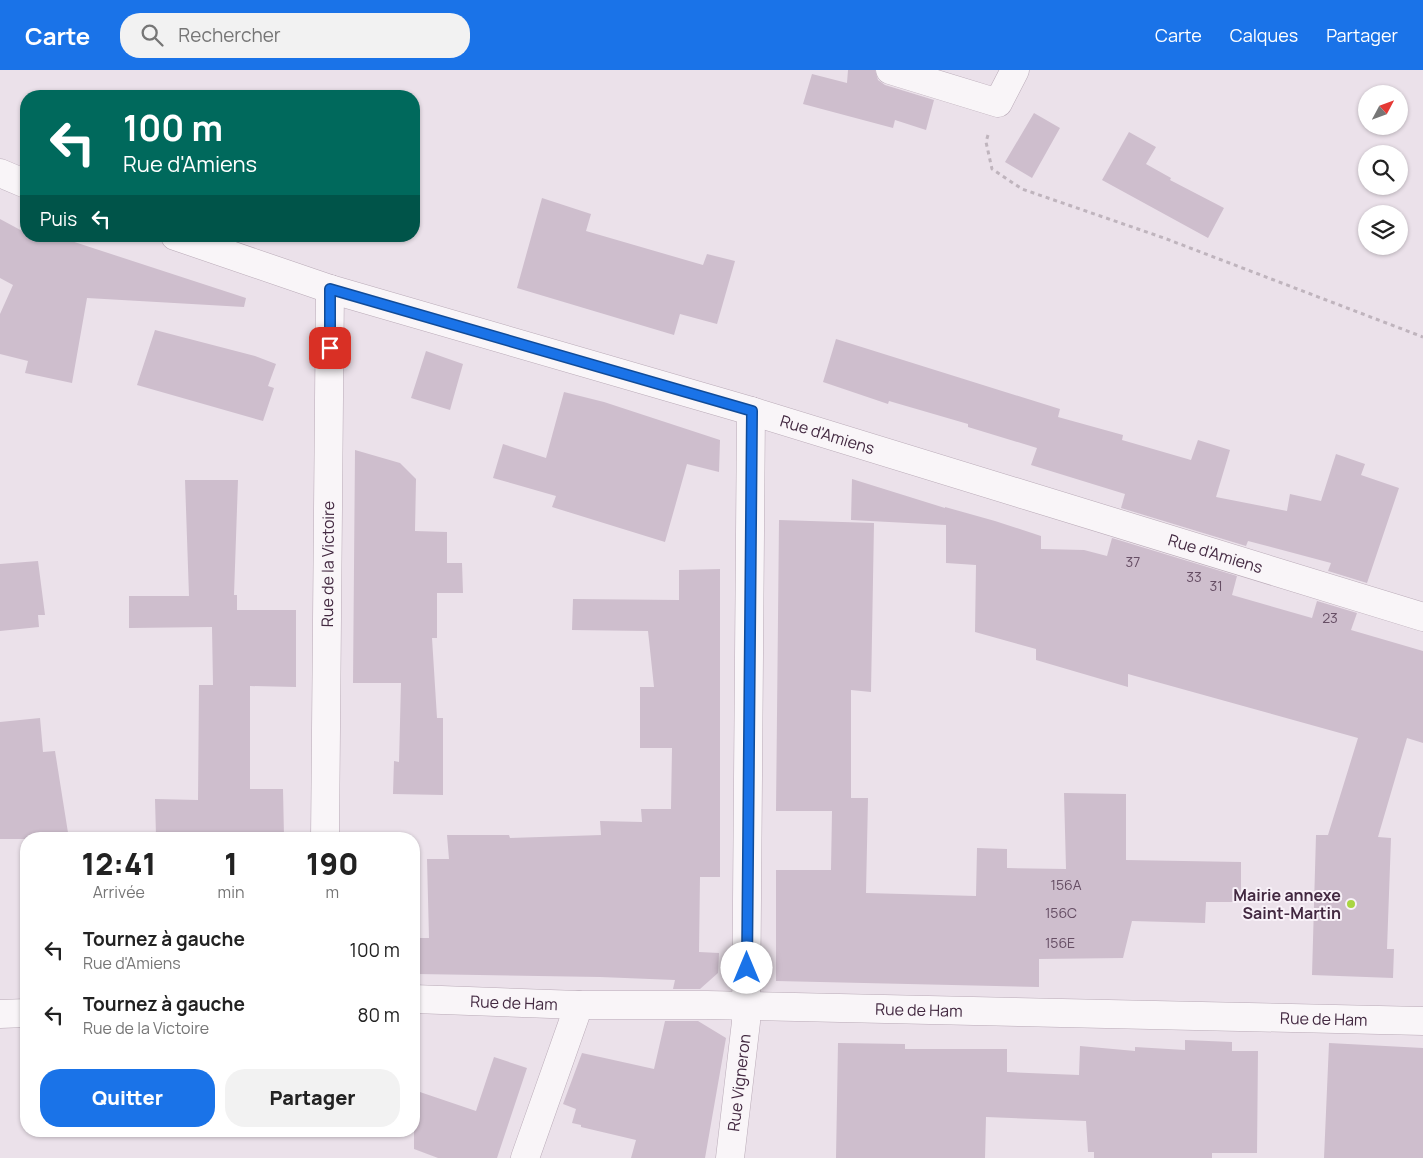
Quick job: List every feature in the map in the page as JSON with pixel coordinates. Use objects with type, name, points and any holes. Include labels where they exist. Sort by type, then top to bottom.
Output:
[{"type":"street","points":[[890,70],[998,103],[1015,70]]},
{"type":"street","points":[[0,172],[20,181]]},
{"type":"street","name":"Rue d'Amiens","points":[[193,242],[330,289],[752,411],[1423,617]]},
{"type":"street","name":"Rue de la Victoire","points":[[325,832],[330,289]]},
{"type":"street","name":"Rue Vigneron","points":[[730,1158],[746,1022],[752,411]]},
{"type":"street","name":"Rue de Ham","points":[[420,999],[579,1006],[746,1006],[1423,1021]]},
{"type":"street","points":[[525,1158],[579,1006]]},
{"type":"street","points":[[0,1014],[20,1013]]},
{"type":"path","points":[[998,103],[986,142],[992,169],[1022,189],[1164,238],[1423,336]]},
{"type":"building","points":[[848,70],[875,70],[878,80],[885,85],[934,100],[926,130],[895,120],[893,128],[803,104],[812,74],[847,83]]},
{"type":"building","points":[[1034,113],[1060,128],[1032,178],[1005,162]]},
{"type":"building","points":[[1129,132],[1156,147],[1146,164],[1171,178],[1170,180],[1224,208],[1208,238],[1102,180]]},
{"type":"building","points":[[542,198],[591,214],[586,231],[703,265],[707,254],[735,261],[717,324],[680,314],[674,335],[517,288]]},
{"type":"building","points":[[0,219],[20,230],[20,242],[74,242],[246,298],[244,307],[87,298],[72,383],[25,373],[28,361],[0,354],[0,314],[13,285],[0,278]]},
{"type":"building","points":[[155,330],[255,356],[276,364],[268,386],[274,388],[263,421],[137,385]]},
{"type":"building","points":[[836,339],[1060,409],[1058,417],[1123,435],[1122,440],[1191,460],[1198,440],[1230,450],[1216,497],[1287,511],[1290,494],[1321,501],[1336,454],[1365,464],[1361,475],[1399,488],[1367,583],[1328,571],[1331,563],[1248,541],[1246,546],[1121,508],[1125,494],[1031,465],[1037,448],[968,427],[968,424],[889,401],[888,404],[823,382]]},
{"type":"building","points":[[426,351],[463,364],[450,410],[411,398]]},
{"type":"building","points":[[564,392],[604,402],[720,440],[719,472],[687,464],[665,542],[552,507],[556,496],[493,478],[503,444],[546,458]]},
{"type":"building","points":[[355,450],[400,463],[416,479],[415,531],[447,532],[447,563],[462,563],[463,593],[437,593],[437,638],[432,638],[437,718],[443,718],[443,795],[393,794],[394,761],[399,762],[401,683],[353,683]]},
{"type":"building","points":[[852,479],[1041,536],[1041,549],[1084,550],[1107,556],[1112,538],[1237,576],[1232,595],[1312,618],[1317,601],[1357,613],[1351,630],[1423,651],[1423,743],[1407,738],[1378,837],[1391,838],[1387,949],[1394,949],[1393,978],[1312,975],[1316,835],[1328,835],[1358,738],[1128,674],[1128,687],[1036,660],[1036,649],[975,632],[976,565],[946,563],[946,525],[851,520]]},
{"type":"building","points":[[185,480],[238,480],[234,595],[237,595],[237,610],[296,610],[296,687],[250,686],[250,789],[283,789],[284,832],[156,832],[155,799],[198,800],[199,685],[213,685],[212,627],[129,628],[129,596],[189,596]]},
{"type":"building","points":[[779,520],[874,523],[871,692],[851,690],[851,798],[868,798],[866,893],[976,896],[977,848],[1007,849],[1007,868],[1066,869],[1064,793],[1126,794],[1126,860],[1241,862],[1241,902],[1206,902],[1205,923],[1132,921],[1123,958],[1039,959],[1039,987],[776,981],[776,870],[831,870],[832,811],[776,811]]},
{"type":"building","points":[[38,561],[45,615],[38,615],[39,627],[0,631],[0,564]]},
{"type":"building","points":[[720,569],[720,877],[700,877],[699,952],[719,953],[718,973],[700,989],[673,989],[675,980],[420,974],[420,938],[429,938],[427,859],[449,859],[447,835],[509,835],[510,838],[601,835],[600,821],[642,822],[641,809],[671,809],[672,748],[640,748],[640,687],[654,687],[648,631],[572,630],[573,599],[679,600],[679,570]]},
{"type":"building","points":[[40,718],[43,752],[55,751],[68,832],[20,832],[20,839],[0,839],[0,722]]},
{"type":"building","points":[[665,1021],[698,1021],[726,1038],[705,1158],[631,1158],[636,1140],[581,1127],[581,1125],[572,1123],[576,1109],[563,1104],[582,1053],[654,1069]]},
{"type":"building","points":[[1185,1040],[1232,1042],[1232,1051],[1258,1051],[1257,1153],[1212,1153],[1212,1158],[1094,1158],[1094,1152],[1088,1152],[1086,1121],[986,1117],[985,1158],[836,1158],[838,1043],[905,1044],[905,1049],[1007,1049],[1007,1072],[1079,1075],[1080,1046],[1135,1051],[1135,1047],[1185,1050]]},
{"type":"building","points":[[1329,1043],[1423,1048],[1423,1158],[1324,1158]]},
{"type":"building","points":[[494,1057],[527,1068],[497,1158],[438,1158],[414,1149],[414,1137],[420,1137],[420,1092],[476,1111]]},
{"type":"place","name":"Mairie annexe Saint-Martin","points":[[1351,904]]},
{"type":"route","points":[[330,348],[330,289],[752,411],[747,968]]}]
